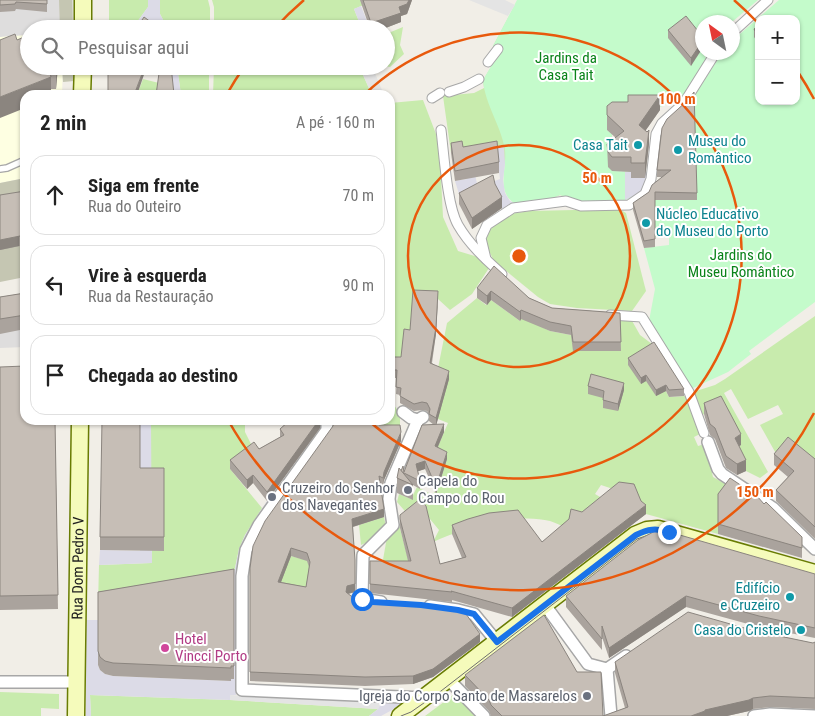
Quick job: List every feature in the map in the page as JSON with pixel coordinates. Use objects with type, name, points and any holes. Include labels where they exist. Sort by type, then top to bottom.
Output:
[{"type":"main road","points":[[83,0],[83,20]]},
{"type":"main road","points":[[82,90],[83,75]]},
{"type":"main road","name":"Rua Dom Pedro V","points":[[76,716],[80,425]]},
{"type":"main road","points":[[400,716],[636,535],[647,530],[658,529],[815,573]]},
{"type":"street","points":[[740,26],[768,0]]},
{"type":"street","points":[[480,56],[487,64],[498,50]]},
{"type":"street","points":[[486,259],[482,238],[488,225],[513,208],[566,201],[581,206],[629,205],[645,194],[651,179],[656,134],[662,123],[684,103],[711,60]]},
{"type":"street","points":[[440,94],[464,87],[479,79]]},
{"type":"street","points":[[441,130],[453,213],[458,224],[476,250],[508,279]]},
{"type":"street","points":[[603,314],[642,317],[689,392],[722,474],[772,508],[815,548]]},
{"type":"street","points":[[392,603],[373,602],[358,598],[363,555],[393,525],[389,499],[391,483],[421,419],[411,418],[403,412]]},
{"type":"street","points":[[327,425],[259,525],[246,550],[242,690],[424,698]]},
{"type":"street","points":[[421,605],[474,614],[497,642]]},
{"type":"street","points":[[545,605],[588,664],[607,669],[639,647]]},
{"type":"street","points":[[607,669],[611,716]]},
{"type":"street","points":[[449,680],[484,716]]},
{"type":"street","points":[[0,682],[77,682]]},
{"type":"street","points":[[754,716],[770,714],[815,716]]},
{"type":"lane","points":[[0,169],[20,162]]},
{"type":"shaded area","points":[[0,0],[83,0],[83,20],[20,20],[20,36],[0,37]]},
{"type":"shaded area","points":[[59,0],[72,0],[73,20],[60,20]]},
{"type":"shaded area","points":[[148,0],[160,0],[160,14],[163,20],[139,20],[148,7]]},
{"type":"shaded area","points":[[469,0],[505,0],[515,5],[508,16]]},
{"type":"shaded area","points":[[361,6],[366,20],[358,20],[354,9]]},
{"type":"shaded area","points":[[20,36],[20,75],[63,75],[62,90],[20,90],[20,179],[0,183],[0,37]]},
{"type":"shaded area","points":[[63,75],[74,75],[74,81],[63,82]]},
{"type":"shaded area","points":[[171,75],[178,75],[180,90],[172,90]]},
{"type":"shaded area","points":[[363,75],[376,75],[382,90],[370,90]]},
{"type":"shaded area","points":[[504,145],[505,164],[503,180],[505,193],[510,201],[514,203],[504,212],[495,195],[492,182],[500,179],[497,152],[471,156],[479,193],[459,204],[459,194],[455,181],[467,179],[462,151]]},
{"type":"shaded area","points":[[625,172],[649,172],[644,189],[625,200]]},
{"type":"shaded area","points":[[20,179],[20,278],[0,282],[0,183]]},
{"type":"shaded area","points":[[20,306],[20,347],[0,348],[0,309]]},
{"type":"shaded area","points":[[140,425],[151,425],[152,563],[99,565],[100,550],[140,551]]},
{"type":"shaded area","points":[[320,425],[322,425],[321,430],[282,487],[271,497],[241,548],[238,580],[236,695],[230,695],[230,700],[90,695],[91,716],[86,716],[85,620],[98,620],[98,665],[105,674],[113,676],[231,681],[232,582],[239,549],[245,535],[267,501],[292,472],[320,429]]},
{"type":"shaded area","points":[[230,695],[381,703],[378,709],[230,700]]},
{"type":"shaded area","points":[[381,703],[403,704],[381,716],[369,716],[378,709]]},
{"type":"green space","points":[[109,0],[148,0],[148,7],[139,20],[109,20]]},
{"type":"green space","points":[[160,0],[208,0],[210,20],[163,20],[160,14]]},
{"type":"green space","points":[[212,0],[365,0],[366,4],[354,9],[358,20],[214,20]]},
{"type":"green space","name":"Jardins da Casa Tait","points":[[517,0],[758,0],[740,15],[695,15],[695,60],[706,61],[678,106],[674,101],[607,130],[612,134],[612,171],[649,172],[635,196],[625,200],[589,202],[578,201],[560,195],[550,199],[514,203],[509,198],[504,186],[505,150],[484,89],[483,80],[500,51],[493,46]]},
{"type":"green space","name":"Jardins do Museu Romântico","points":[[779,0],[815,0],[815,302],[749,351],[751,354],[728,372],[691,389],[649,321],[655,289],[644,248],[669,245],[669,237],[655,237],[655,200],[693,98],[717,60],[740,60],[740,34],[755,21],[755,105],[800,105],[800,15],[762,15]]},
{"type":"green space","points":[[515,5],[523,10],[570,198],[560,195],[550,199],[514,203],[505,164],[462,151],[451,153],[443,96],[474,93],[484,88],[483,80],[501,51],[493,46]]},
{"type":"green space","points":[[403,27],[400,45],[404,54],[395,62],[395,30]]},
{"type":"green space","points":[[178,75],[209,75],[209,90],[180,90]]},
{"type":"green space","points":[[214,75],[363,75],[370,90],[213,90]]},
{"type":"green space","points":[[143,79],[159,83],[158,90],[139,90]]},
{"type":"green space","points":[[423,100],[436,134],[440,159],[443,217],[458,251],[478,257],[489,268],[472,294],[450,310],[438,299],[407,356],[395,362],[395,103]]},
{"type":"green space","points":[[619,209],[626,213],[646,291],[632,311],[577,308],[550,304],[538,297],[494,261],[488,249],[486,240],[489,230],[510,214],[530,211]]},
{"type":"green space","points":[[477,298],[486,305],[491,300],[520,321],[522,317],[550,331],[571,335],[620,317],[631,319],[640,335],[656,347],[658,376],[669,397],[686,396],[700,434],[694,437],[698,446],[705,444],[713,477],[731,487],[718,534],[646,514],[619,491],[601,485],[595,494],[607,501],[568,529],[550,521],[536,519],[506,520],[475,527],[433,542],[439,530],[421,508],[410,517],[397,502],[399,494],[411,499],[417,487],[433,495],[440,481],[447,459],[435,453],[448,423],[438,419],[437,373],[447,323]]},
{"type":"green space","points":[[815,316],[815,470],[779,459],[760,425],[783,414],[778,405],[748,419],[731,389],[724,393],[768,472],[760,478],[746,471],[735,449],[741,445],[721,407],[702,415],[693,392],[715,385],[725,379]]},
{"type":"green space","points":[[395,406],[400,414],[400,433],[379,434],[372,425],[395,425]]},
{"type":"green space","points":[[151,425],[245,425],[245,432],[254,450],[230,469],[262,508],[245,535],[239,549],[232,582],[98,605],[99,565],[151,563],[152,550],[164,551],[164,482],[151,482]]},
{"type":"green space","points":[[384,517],[386,527],[370,541],[361,545],[359,525]]},
{"type":"green space","points":[[399,525],[411,570],[381,571],[387,537]]},
{"type":"green space","points":[[306,549],[310,570],[307,590],[278,583],[291,556],[302,559]]},
{"type":"green space","points":[[0,692],[59,694],[59,709],[41,708],[41,716],[0,716]]},
{"type":"green space","points":[[456,693],[477,716],[425,716]]},
{"type":"green space","points":[[90,695],[230,700],[378,709],[369,716],[91,716]]},
{"type":"building","points":[[0,0],[47,0],[47,4],[16,2],[15,4],[0,5]]},
{"type":"building","points":[[363,0],[409,0],[407,4],[399,7],[401,13],[380,20],[370,20]]},
{"type":"building","points":[[686,16],[695,27],[695,52],[691,58],[668,30]]},
{"type":"building","points":[[15,34],[17,40],[20,39],[20,75],[51,75],[51,77],[0,97],[0,40]]},
{"type":"building","points":[[108,75],[142,75],[136,90],[108,90]]},
{"type":"building","points":[[159,75],[172,75],[174,90],[157,90]]},
{"type":"building","name":"Museu do Romântico","points":[[694,92],[697,193],[655,192],[655,239],[644,241],[633,203],[649,192],[652,185],[671,170],[657,170],[662,128],[667,119]]},
{"type":"building","points":[[628,95],[660,95],[639,125],[647,132],[649,130],[645,163],[631,163],[631,157],[612,157],[608,152],[607,144],[624,131],[607,115],[607,106],[612,102],[628,102]]},
{"type":"building","points":[[462,141],[463,147],[497,141],[499,162],[455,171],[451,143]]},
{"type":"building","points":[[493,175],[495,184],[502,197],[472,218],[459,193]]},
{"type":"building","points":[[20,192],[20,236],[0,240],[0,195]]},
{"type":"building","points":[[494,266],[529,298],[552,308],[620,313],[621,342],[573,342],[571,326],[550,322],[521,310],[520,312],[491,291],[487,296],[477,288]]},
{"type":"building","points":[[413,290],[438,291],[436,327],[430,363],[449,371],[436,418],[429,414],[430,409],[427,403],[414,404],[400,396],[401,388],[396,387],[397,370],[395,370],[395,357],[401,357],[404,329],[410,330]]},
{"type":"building","points":[[20,294],[20,316],[0,319],[0,297]]},
{"type":"building","points":[[654,342],[684,389],[669,390],[666,385],[656,390],[646,375],[641,378],[628,358]]},
{"type":"building","points":[[20,366],[20,425],[55,425],[58,595],[0,596],[0,367]]},
{"type":"building","points":[[591,374],[624,383],[618,404],[603,400],[604,391],[588,386]]},
{"type":"building","points":[[721,396],[741,434],[735,438],[746,460],[737,464],[726,456],[715,428],[710,424],[704,403]]},
{"type":"building","points":[[444,424],[435,446],[447,452],[436,487],[425,461],[416,464],[420,481],[402,472],[403,466],[404,472],[422,425]]},
{"type":"building","points":[[102,425],[140,425],[140,468],[164,468],[164,537],[100,537]]},
{"type":"building","points":[[284,425],[315,425],[267,492],[253,475],[247,480],[230,460],[254,442],[259,449],[284,435],[280,429]]},
{"type":"building","points":[[333,425],[400,425],[401,432],[383,478],[379,476],[384,509],[352,519],[355,584],[347,586],[346,592],[351,596],[372,601],[420,604],[464,611],[480,634],[433,669],[413,676],[365,677],[250,672],[250,568],[253,546],[265,521]],"holes":[[[291,548],[307,553],[310,562],[306,587],[278,582]]]},
{"type":"building","points":[[788,437],[815,459],[815,527],[776,490],[794,471],[774,454]]},
{"type":"building","points":[[399,468],[413,485],[397,478]]},
{"type":"building","points":[[730,478],[757,496],[764,504],[766,502],[802,537],[802,548],[718,524],[718,494]]},
{"type":"building","points":[[619,482],[634,484],[641,501],[646,505],[512,608],[451,591],[370,584],[370,561],[411,561],[400,515],[420,499],[426,506],[440,564],[466,557],[452,525],[489,513],[518,510],[542,542],[569,519],[571,509],[582,512]]},
{"type":"building","points":[[659,529],[815,574],[815,628],[759,616],[686,596],[609,648],[602,626],[602,639],[566,596],[638,540]]},
{"type":"building","name":"Hotel Vincci Porto","points":[[234,569],[234,666],[231,666],[231,668],[113,663],[105,661],[100,657],[98,651],[98,592]]},
{"type":"building","points":[[688,612],[755,631],[815,642],[815,698],[770,696],[753,698],[705,710],[691,716],[603,716],[628,707],[615,662]]},
{"type":"building","points":[[544,615],[577,672],[601,672],[603,716],[502,716],[465,675]]},
{"type":"tram line","points":[[401,716],[411,712],[441,691],[637,539],[657,532],[665,534]]},
{"type":"place","name":"Casa Tait","points":[[638,145]]},
{"type":"place","name":"Museu do Romântico","points":[[678,150]]},
{"type":"place","name":"Núcleo Educativo do Museu do Porto","points":[[646,223]]},
{"type":"place","name":"Capela do Campo do Rou","points":[[408,490]]},
{"type":"place","name":"Cruzeiro do Senhor dos Navegantes","points":[[272,497]]},
{"type":"place","name":"Edifício e Cruzeiro","points":[[790,597]]},
{"type":"place","name":"Casa do Cristelo","points":[[801,630]]},
{"type":"place","name":"Hotel Vincci Porto","points":[[165,648]]},
{"type":"place","name":"Igreja do Corpo Santo de Massarelos","points":[[587,696]]},
{"type":"route","points":[[362,599],[373,602],[421,605],[474,614],[497,642],[636,535],[647,530],[658,529],[669,532]]}]
